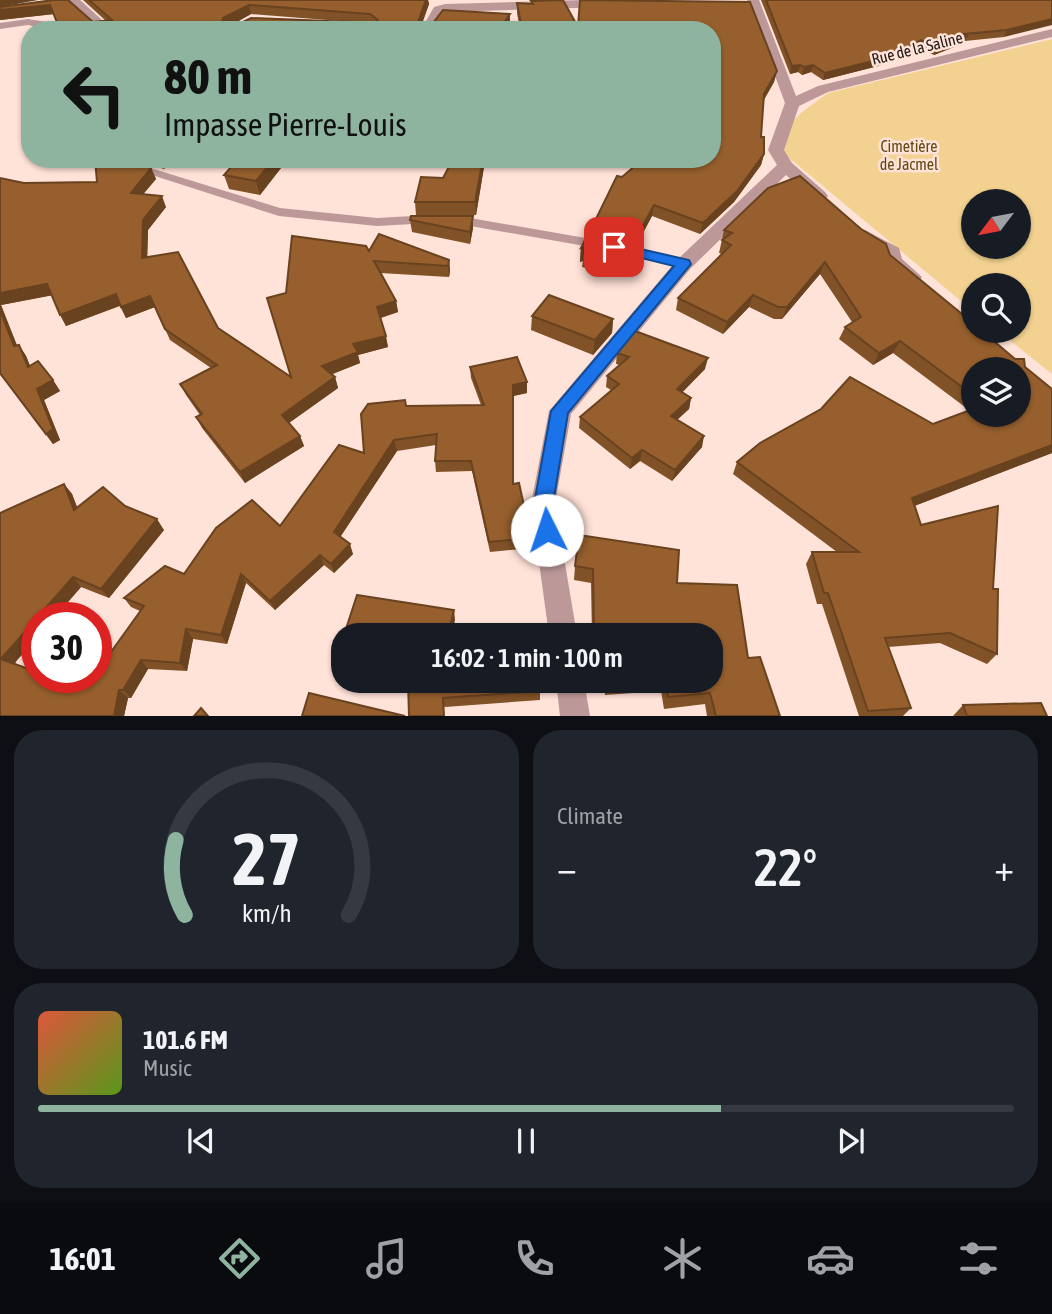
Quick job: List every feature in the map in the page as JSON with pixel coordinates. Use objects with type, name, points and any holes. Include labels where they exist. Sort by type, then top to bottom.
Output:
[{"type":"street","points":[[0,11],[74,1],[97,21]]},
{"type":"street","points":[[432,21],[438,10],[445,8],[566,1],[616,3]]},
{"type":"street","points":[[749,3],[792,103],[776,150],[786,166],[833,208]]},
{"type":"street","name":"Rue de la Saline","points":[[792,103],[823,89],[1052,33]]},
{"type":"street","points":[[561,623],[543,504],[560,411],[684,264],[786,166]]},
{"type":"street","points":[[849,223],[892,252],[893,261],[925,287]]},
{"type":"street","points":[[572,693],[575,716]]},
{"type":"lane","points":[[0,26],[21,24]]},
{"type":"lane","points":[[143,168],[279,212],[377,222],[446,218],[468,220],[637,251],[684,264]]},
{"type":"green space","name":"Cimetière de Jacmel","points":[[1052,39],[1052,374],[1013,343],[1031,343],[1031,273],[961,273],[961,301],[782,152],[787,131],[804,111],[828,93]]},
{"type":"building","points":[[68,0],[92,21],[56,21],[50,5],[0,10],[0,7]]},
{"type":"building","points":[[89,0],[426,0],[418,21],[377,21],[370,14],[249,5],[223,18],[222,21],[102,21],[112,20]]},
{"type":"building","points":[[563,0],[575,21],[520,21],[517,3],[533,4],[531,1]]},
{"type":"building","points":[[580,0],[750,2],[777,71],[764,94],[761,137],[764,137],[764,154],[737,191],[703,223],[654,205],[639,233],[593,225],[617,176],[622,177],[632,168],[721,168],[721,21],[578,21]]},
{"type":"building","points":[[766,0],[1052,0],[1052,19],[1007,30],[964,34],[967,36],[937,47],[921,40],[889,57],[825,73],[813,65],[792,66]]},
{"type":"building","points":[[443,10],[510,14],[505,21],[435,21]]},
{"type":"building","points":[[251,18],[326,21],[245,21]]},
{"type":"building","points":[[96,168],[151,168],[131,193],[162,196],[143,220],[142,258],[178,252],[218,328],[291,377],[267,298],[286,293],[292,236],[366,246],[369,251],[379,234],[449,260],[448,266],[374,261],[396,301],[377,307],[386,336],[353,344],[358,352],[322,366],[335,377],[282,415],[300,436],[240,472],[196,417],[202,414],[180,384],[217,365],[165,329],[150,296],[121,307],[116,294],[60,315],[47,284],[0,293],[0,178],[24,183],[97,182]]},
{"type":"building","points":[[230,168],[267,168],[256,181],[224,175]]},
{"type":"building","points":[[448,168],[481,168],[475,202],[415,202],[421,177],[443,178]]},
{"type":"building","points":[[800,176],[861,229],[886,244],[890,255],[961,313],[961,343],[996,343],[1013,357],[961,357],[961,386],[900,341],[879,353],[845,327],[861,317],[825,262],[787,307],[778,307],[753,295],[727,322],[678,298],[731,245],[722,240],[732,233],[724,230],[768,188]]},
{"type":"building","points":[[411,216],[473,216],[470,232],[410,220]]},
{"type":"building","points":[[588,234],[633,242],[622,261],[583,253],[590,245],[581,248]]},
{"type":"building","points":[[549,295],[613,319],[595,340],[532,316]]},
{"type":"building","points":[[0,310],[14,346],[19,345],[28,367],[38,361],[53,380],[37,389],[53,429],[46,434],[0,373]]},
{"type":"building","points":[[635,331],[708,358],[677,389],[691,398],[671,416],[704,436],[675,470],[642,450],[632,458],[580,417],[619,384],[607,376],[629,357],[617,353]]},
{"type":"building","points":[[517,357],[527,382],[513,385],[513,484],[519,483],[531,538],[489,542],[471,461],[435,461],[437,434],[394,440],[334,532],[350,544],[331,564],[320,555],[270,601],[241,574],[221,635],[186,629],[180,663],[141,660],[123,690],[119,690],[114,716],[0,716],[0,513],[64,484],[74,510],[103,487],[125,506],[157,519],[101,589],[73,577],[51,602],[21,602],[21,636],[1,659],[21,666],[21,693],[112,693],[112,651],[144,606],[124,598],[165,566],[184,574],[216,528],[252,500],[280,526],[339,445],[364,453],[361,414],[368,404],[405,400],[406,406],[484,405],[470,367]]},
{"type":"building","points":[[1031,372],[1052,389],[1052,445],[912,498],[921,525],[998,506],[993,589],[998,589],[997,654],[950,633],[885,638],[911,708],[868,711],[828,593],[824,593],[812,552],[859,552],[737,462],[760,443],[821,409],[850,377],[933,424],[961,414],[961,427],[1031,427]]},
{"type":"building","points":[[579,535],[679,550],[677,583],[737,585],[748,658],[760,657],[780,716],[716,716],[710,693],[723,693],[723,623],[594,623],[593,569],[575,566]]},
{"type":"building","points":[[357,595],[454,610],[451,623],[348,623]]},
{"type":"building","points":[[309,693],[405,716],[302,716]]},
{"type":"building","points":[[408,693],[512,693],[443,698],[444,716],[409,716]]},
{"type":"building","points":[[668,693],[710,693],[668,697]]},
{"type":"building","points":[[1041,703],[1047,716],[967,716],[963,705]]},
{"type":"building","points":[[201,708],[208,716],[194,716]]},
{"type":"route","points":[[547,530],[543,504],[560,411],[684,264],[614,247]]}]
